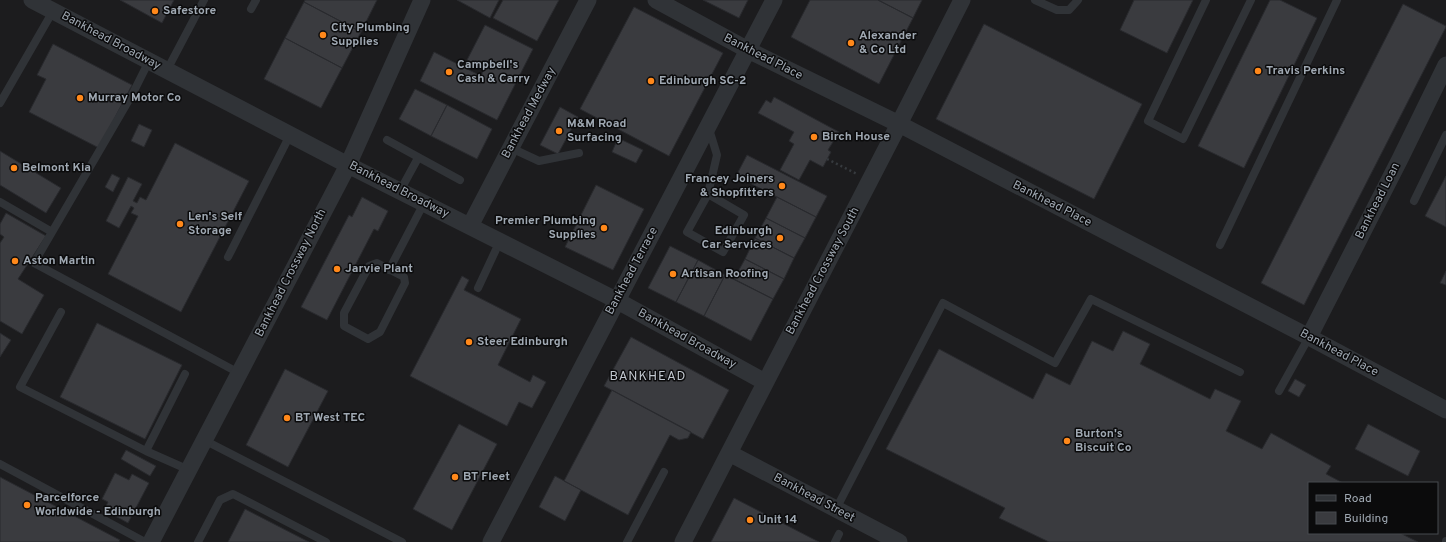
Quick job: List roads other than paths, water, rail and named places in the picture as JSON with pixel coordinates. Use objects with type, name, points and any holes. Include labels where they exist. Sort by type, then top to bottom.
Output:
[{"type":"street","name":"Bankhead Broadway","points":[[32,0],[348,165],[616,300],[765,382]]},
{"type":"street","name":"Bankhead Medway","points":[[470,226],[588,0]]},
{"type":"street","name":"Bankhead Place","points":[[656,0],[748,50],[899,124],[1309,337],[1446,410]]},
{"type":"street","name":"Bankhead Terrace","points":[[491,542],[616,300],[774,0]]},
{"type":"street","name":"Bankhead Crossway South","points":[[683,542],[962,0]]},
{"type":"street","name":"Bankhead Crossway North","points":[[151,542],[348,165],[419,1]]},
{"type":"street","name":"Bankhead Loan","points":[[1309,337],[1400,159],[1446,65]]},
{"type":"street","name":"Bankhead Street","points":[[729,454],[899,542]]},
{"type":"lane","points":[[167,70],[204,0]]},
{"type":"lane","points":[[251,9],[256,0]]},
{"type":"lane","points":[[1035,0],[1057,10],[1069,10],[1078,0]]},
{"type":"lane","points":[[1206,0],[1148,121],[1183,139],[1251,0]]},
{"type":"lane","points":[[1220,245],[1338,0]]},
{"type":"lane","points":[[0,103],[53,11]]},
{"type":"lane","points":[[149,61],[133,93],[34,263],[239,373]]},
{"type":"lane","points":[[708,127],[717,155],[708,194],[687,232],[723,252],[744,214],[708,194]]},
{"type":"lane","points":[[228,257],[290,135]]},
{"type":"lane","points":[[1414,201],[1446,135]]},
{"type":"lane","points":[[386,140],[460,180]]},
{"type":"lane","points":[[511,148],[539,161],[579,153]]},
{"type":"lane","points":[[400,191],[418,158]]},
{"type":"lane","points":[[0,202],[52,232]]},
{"type":"lane","points":[[389,270],[424,203]]},
{"type":"lane","points":[[478,288],[500,241]]},
{"type":"lane","points":[[377,263],[389,270],[404,277],[405,283],[380,332],[368,339],[344,326],[344,313],[369,266],[377,263]]},
{"type":"lane","points":[[836,509],[943,303],[1055,363],[1091,299],[1240,372]]},
{"type":"lane","points":[[61,312],[20,387],[146,451],[189,470]]},
{"type":"lane","points":[[1279,391],[1309,337]]},
{"type":"lane","points":[[146,451],[184,374]]},
{"type":"lane","points":[[204,440],[402,542]]},
{"type":"lane","points":[[0,464],[145,542]]},
{"type":"lane","points":[[627,542],[664,472]]},
{"type":"lane","points":[[198,542],[220,500],[233,494],[326,542]]},
{"type":"lane","points":[[835,542],[839,534]]},
{"type":"place","name":"Safestore","points":[[155,11]]},
{"type":"place","name":"City Plumbing Supplies","points":[[323,35]]},
{"type":"place","name":"Alexander & Co Ltd","points":[[851,43]]},
{"type":"place","name":"Travis Perkins","points":[[1258,71]]},
{"type":"place","name":"Campbell's Cash & Carry","points":[[449,72]]},
{"type":"place","name":"Edinburgh SC-2","points":[[651,81]]},
{"type":"place","name":"Murray Motor Co","points":[[80,98]]},
{"type":"place","name":"M&M Road Surfacing","points":[[559,131]]},
{"type":"place","name":"Birch House","points":[[814,137]]},
{"type":"place","name":"Belmont Kia","points":[[14,168]]},
{"type":"place","name":"Francey Joiners & Shopfitters","points":[[782,186]]},
{"type":"place","name":"Len's Self Storage","points":[[180,224]]},
{"type":"place","name":"Premier Plumbing Supplies","points":[[604,228]]},
{"type":"place","name":"Edinburgh Car Services","points":[[780,238]]},
{"type":"place","name":"Aston Martin","points":[[15,261]]},
{"type":"place","name":"Jarvie Plant","points":[[337,269]]},
{"type":"place","name":"Artisan Roofing","points":[[673,274]]},
{"type":"place","name":"Steer Edinburgh","points":[[469,342]]},
{"type":"place","name":"BT West TEC","points":[[287,418]]},
{"type":"place","name":"Burton's Biscuit Co","points":[[1067,441]]},
{"type":"place","name":"BT Fleet","points":[[455,477]]},
{"type":"place","name":"Parcelforce Worldwide - Edinburgh","points":[[27,505]]},
{"type":"place","name":"Unit 14","points":[[750,520]]},
{"type":"district","name":"BANKHEAD","points":[[648,377]]}]
